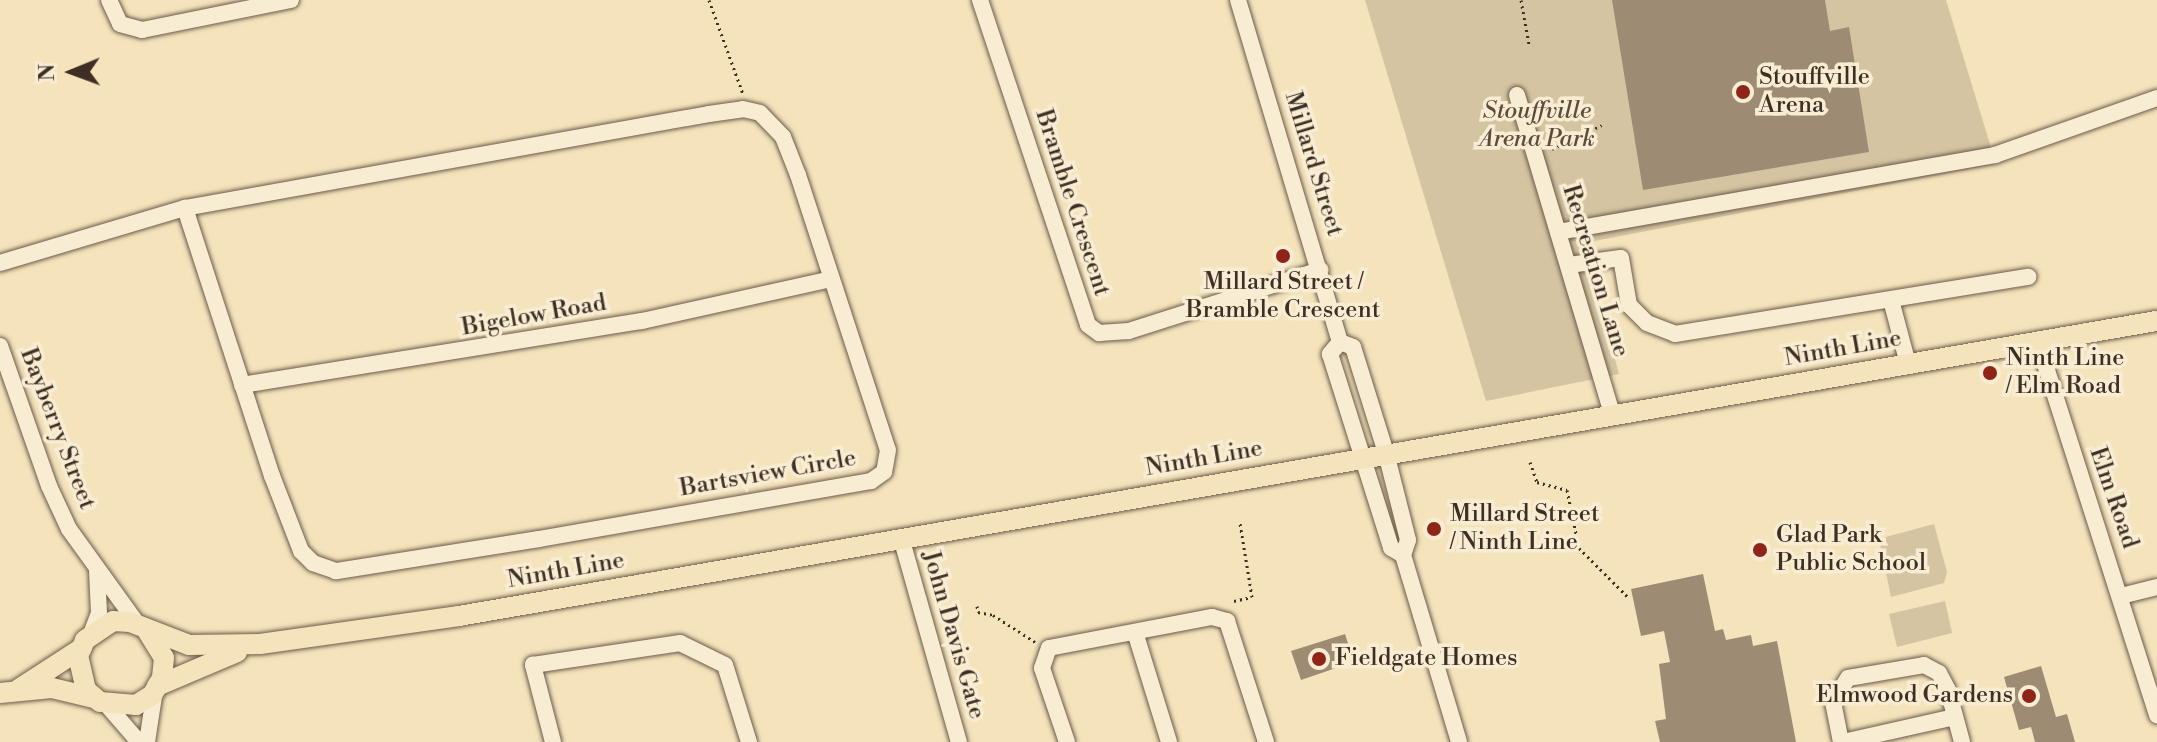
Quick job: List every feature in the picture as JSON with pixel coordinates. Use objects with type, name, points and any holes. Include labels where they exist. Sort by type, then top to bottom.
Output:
[{"type":"main road","name":"Ninth Line","points":[[143,627],[189,645],[260,644],[902,541],[1386,453],[2157,321]]},
{"type":"main road","points":[[113,621],[143,627],[164,658],[156,688],[136,705],[100,701],[69,690],[10,691],[113,621]]},
{"type":"main road","points":[[86,641],[78,673],[100,701]]},
{"type":"main road","name":"Ninth Line","points":[[156,688],[206,661],[260,644]]},
{"type":"street","points":[[109,0],[120,24],[142,30],[291,0]]},
{"type":"street","name":"Bramble Crescent","points":[[980,0],[1088,325],[1099,333],[1129,331],[1320,270]]},
{"type":"street","name":"Millard Street","points":[[1238,0],[1340,342]]},
{"type":"street","name":"Recreation Lane","points":[[1517,95],[1612,414]]},
{"type":"street","points":[[1558,232],[1995,155],[2157,98]]},
{"type":"street","points":[[0,263],[185,208],[743,109]]},
{"type":"street","name":"Bartsview Circle","points":[[185,208],[242,385],[301,551],[313,563],[336,571],[871,481],[884,472],[888,450],[783,137],[775,123],[743,109]]},
{"type":"street","points":[[1569,265],[1621,258],[1629,305],[1647,323],[1675,334],[2028,277]]},
{"type":"street","name":"Bigelow Road","points":[[242,385],[627,324],[831,279]]},
{"type":"street","points":[[1891,300],[1908,364]]},
{"type":"street","name":"Millard Street","points":[[1340,342],[1353,347],[1386,453],[1408,540],[1403,555],[1459,742]]},
{"type":"street","name":"Millard Street","points":[[1340,342],[1330,354],[1391,548],[1403,555]]},
{"type":"street","name":"Elm Road","points":[[2038,342],[2157,716]]},
{"type":"street","name":"Bayberry Street","points":[[0,346],[49,486],[97,569],[143,627]]},
{"type":"street","name":"John Davis Gate","points":[[902,541],[959,742]]},
{"type":"street","name":"Bayberry Street","points":[[86,641],[99,613],[97,569]]},
{"type":"street","points":[[2121,596],[2157,587]]},
{"type":"street","points":[[1067,742],[1042,668],[1049,648],[1212,617],[1227,621],[1266,742]]},
{"type":"street","points":[[1135,632],[1169,742]]},
{"type":"street","points":[[553,742],[533,665],[680,643],[725,665],[749,742]]},
{"type":"street","points":[[1955,717],[1842,742],[1833,702],[1848,678],[1924,665],[1939,673],[1955,717],[1962,742]]},
{"type":"street","points":[[147,742],[156,688]]},
{"type":"street","points":[[100,701],[139,742]]},
{"type":"path","points":[[709,0],[745,99],[743,109]]},
{"type":"path","points":[[1521,0],[1529,44]]},
{"type":"path","points":[[1536,157],[1602,125]]},
{"type":"path","points":[[1530,462],[1537,482],[1567,490],[1579,548],[1627,596]]},
{"type":"path","points":[[1234,601],[1252,597],[1240,523]]},
{"type":"path","points":[[977,606],[985,616],[993,615],[1049,648]]},
{"type":"green space","name":"Stouffville Arena Park","points":[[1365,0],[1946,0],[1996,164],[1584,243],[1619,374],[1486,401]]},
{"type":"green space","points":[[1934,524],[1947,572],[1944,583],[1891,597],[1880,544],[1886,537]]},
{"type":"green space","points":[[1945,601],[1952,633],[1897,647],[1889,614]]},
{"type":"building","name":"Stouffville Arena","points":[[1612,0],[1825,0],[1830,31],[1849,27],[1869,152],[1643,190]]},
{"type":"building","points":[[1703,574],[1715,631],[1723,629],[1726,640],[1751,635],[1753,646],[1777,641],[1796,742],[1660,742],[1655,721],[1666,719],[1659,664],[1670,662],[1664,631],[1641,636],[1631,589]]},
{"type":"building","name":"Fieldgate Homes","points":[[1345,634],[1352,656],[1334,662],[1336,668],[1301,680],[1291,651]]},
{"type":"building","name":"Elmwood Gardens","points":[[2041,666],[2056,717],[2067,714],[2075,742],[2035,742],[2031,727],[2019,730],[2004,677]]},
{"type":"place","name":"Stouffville Arena","points":[[1743,92]]},
{"type":"place","name":"Millard Street / Bramble Crescent","points":[[1283,256]]},
{"type":"place","name":"Ninth Line / Elm Road","points":[[1990,373]]},
{"type":"place","name":"Millard Street / Ninth Line","points":[[1434,529]]},
{"type":"place","name":"Glad Park Public School","points":[[1760,550]]},
{"type":"place","name":"Fieldgate Homes","points":[[1319,659]]},
{"type":"place","name":"Elmwood Gardens","points":[[2029,696]]}]
